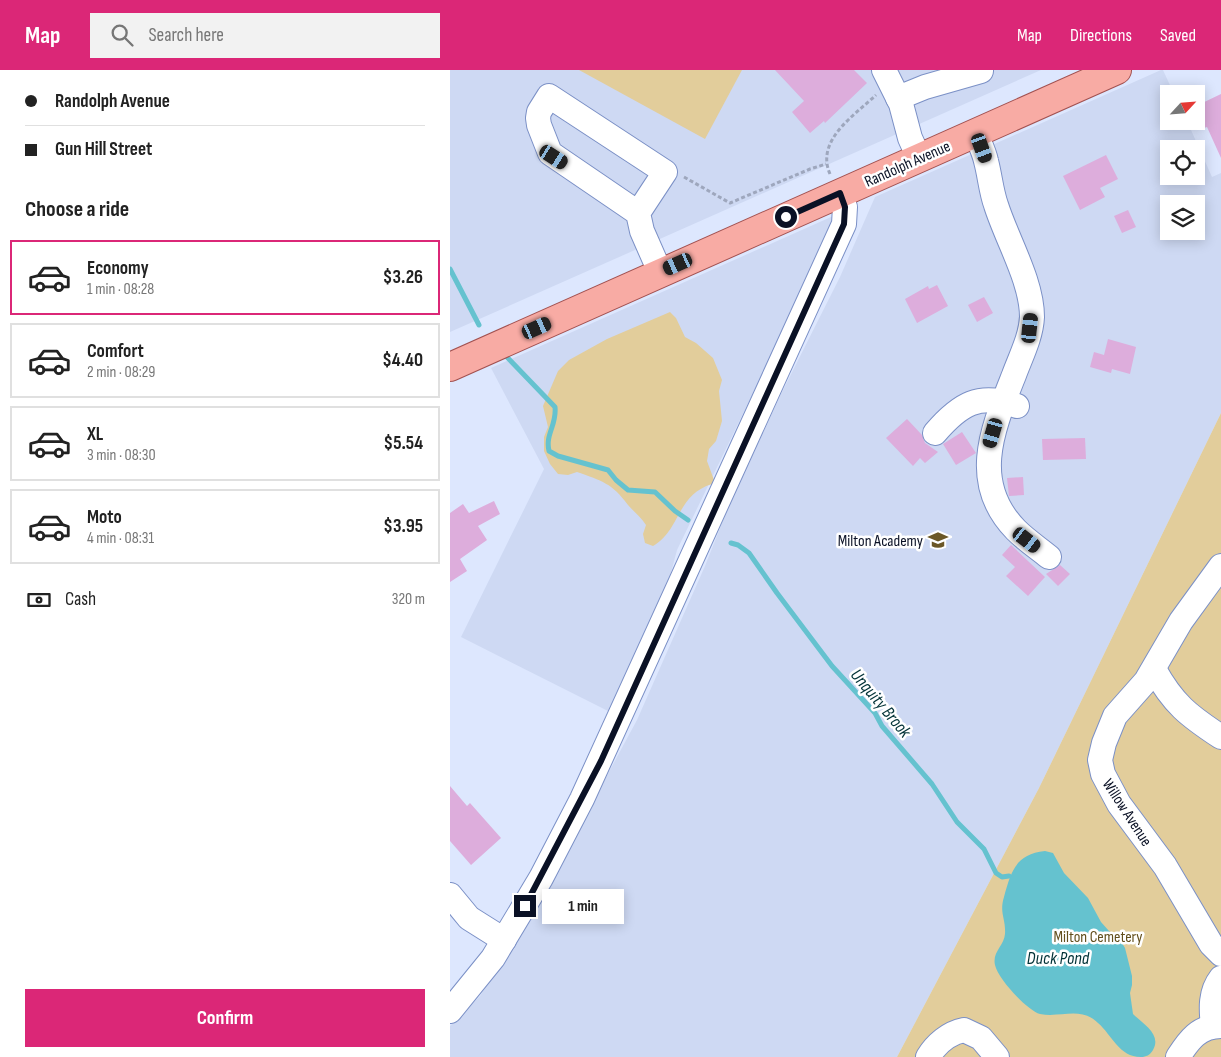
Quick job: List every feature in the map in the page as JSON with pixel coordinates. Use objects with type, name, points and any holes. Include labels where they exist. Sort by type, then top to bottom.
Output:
[{"type":"main road","name":"Randolph Avenue","points":[[450,367],[1117,70]]},
{"type":"street","points":[[919,158],[891,84],[925,86],[982,71]]},
{"type":"street","points":[[638,213],[666,172],[550,96],[539,112],[538,118],[550,153],[638,213],[645,238],[660,272]]},
{"type":"street","points":[[975,132],[986,158],[995,204],[1030,300],[1032,318],[1011,404],[988,457],[988,468],[992,490],[1009,521],[1022,535],[1049,556]]},
{"type":"street","points":[[450,1011],[476,982],[504,940],[541,878],[595,773],[844,224],[845,207],[840,193]]},
{"type":"street","points":[[935,433],[952,415],[966,405],[989,399],[1011,404]]},
{"type":"street","name":"Willow Avenue","points":[[1221,566],[1181,621],[1154,669],[1139,690],[1115,716],[1101,752],[1101,767],[1119,804],[1165,866],[1211,944],[1221,954]]},
{"type":"street","points":[[1154,669],[1165,690],[1179,706],[1194,719],[1221,737]]},
{"type":"street","points":[[450,895],[469,918],[504,940]]},
{"type":"street","points":[[1178,1057],[1198,1032],[1217,1026],[1212,997],[1221,978]]},
{"type":"street","points":[[928,1057],[938,1044],[952,1034],[964,1030],[981,1038],[997,1057]]},
{"type":"path","points":[[840,193],[826,164],[829,145],[834,136],[876,95],[891,84]]},
{"type":"path","points":[[666,172],[680,174],[730,203],[826,164]]},
{"type":"shaded area","points":[[450,70],[1041,70],[450,332]]},
{"type":"shaded area","name":"Milton Academy","points":[[1161,70],[1163,70],[1170,85],[1160,85],[1160,130],[1191,130],[1195,140],[1160,140],[1160,185],[1205,185],[1205,161],[1212,177],[1221,173],[1221,413],[1039,788],[897,1057],[450,1057],[450,1026],[480,996],[551,879],[637,720],[705,566],[726,513],[780,396],[840,277],[875,197]]},
{"type":"shaded area","points":[[840,213],[677,550],[669,580],[610,712],[461,637],[544,469],[491,368]]},
{"type":"green space","points":[[579,70],[742,70],[705,139]]},
{"type":"green space","points":[[670,312],[676,318],[685,337],[696,343],[713,358],[722,380],[719,391],[722,421],[716,441],[709,449],[707,461],[714,480],[712,484],[700,489],[692,496],[669,531],[653,546],[645,543],[643,534],[646,525],[644,522],[611,487],[577,472],[568,475],[558,474],[550,464],[544,451],[544,437],[548,427],[543,406],[558,371],[569,360],[607,339]]},
{"type":"green space","name":"Milton Cemetery","points":[[1221,413],[1221,1057],[897,1057],[1039,788]]},
{"type":"water","name":"Duck Pond","points":[[1045,851],[1053,853],[1064,873],[1088,898],[1101,922],[1119,938],[1125,948],[1132,976],[1130,993],[1133,1014],[1150,1030],[1155,1039],[1153,1050],[1145,1057],[1133,1056],[1121,1049],[1098,1023],[1085,1015],[1048,1015],[1034,1011],[1014,993],[997,971],[995,956],[1005,934],[1002,907],[1009,879],[1016,865],[1021,860],[1035,853]]},
{"type":"building","points":[[775,70],[854,70],[867,83],[825,123],[824,121],[810,133],[792,112],[804,101]]},
{"type":"building","points":[[1221,94],[1221,158],[1207,127],[1205,128],[1205,102]]},
{"type":"building","points":[[1106,155],[1118,179],[1100,188],[1105,197],[1080,210],[1063,176]]},
{"type":"building","points":[[1128,210],[1136,227],[1122,233],[1114,216]]},
{"type":"building","points":[[937,285],[948,306],[917,323],[905,299],[928,286],[929,289]]},
{"type":"building","points":[[984,297],[993,313],[977,322],[968,305]]},
{"type":"building","points":[[1108,339],[1136,347],[1130,374],[1112,369],[1111,373],[1090,367],[1094,352],[1104,355]]},
{"type":"building","points":[[907,419],[922,435],[925,443],[938,452],[925,463],[920,458],[913,466],[886,438]]},
{"type":"building","points":[[962,432],[976,453],[956,465],[943,444]]},
{"type":"building","points":[[1085,438],[1086,459],[1043,460],[1042,439]]},
{"type":"building","points":[[1023,477],[1024,495],[1009,496],[1007,478]]},
{"type":"building","points":[[494,501],[500,514],[478,526],[487,540],[460,559],[467,571],[450,582],[450,513],[463,504],[469,513]]},
{"type":"building","points":[[1011,545],[1045,577],[1028,596],[1006,576],[1015,567],[1002,555]]},
{"type":"building","points":[[1060,565],[1070,574],[1058,586],[1046,574]]},
{"type":"building","points":[[450,786],[467,806],[470,803],[501,838],[471,865],[450,841]]},
{"type":"waterway","name":"Unquity Brook","points":[[450,269],[479,325]]},
{"type":"waterway","name":"Unquity Brook","points":[[506,356],[555,407],[548,445],[549,451],[558,456],[608,470],[628,490],[655,492],[675,511],[688,520]]},
{"type":"waterway","name":"Unquity Brook","points":[[731,543],[738,545],[749,553],[832,666],[875,713],[882,726],[932,784],[957,822],[984,849],[996,873],[1002,877],[1009,876]]},
{"type":"place","name":"Milton Academy","points":[[938,540]]},
{"type":"route","points":[[525,906],[601,761],[767,397],[844,224],[846,213],[840,193],[786,217]]}]
